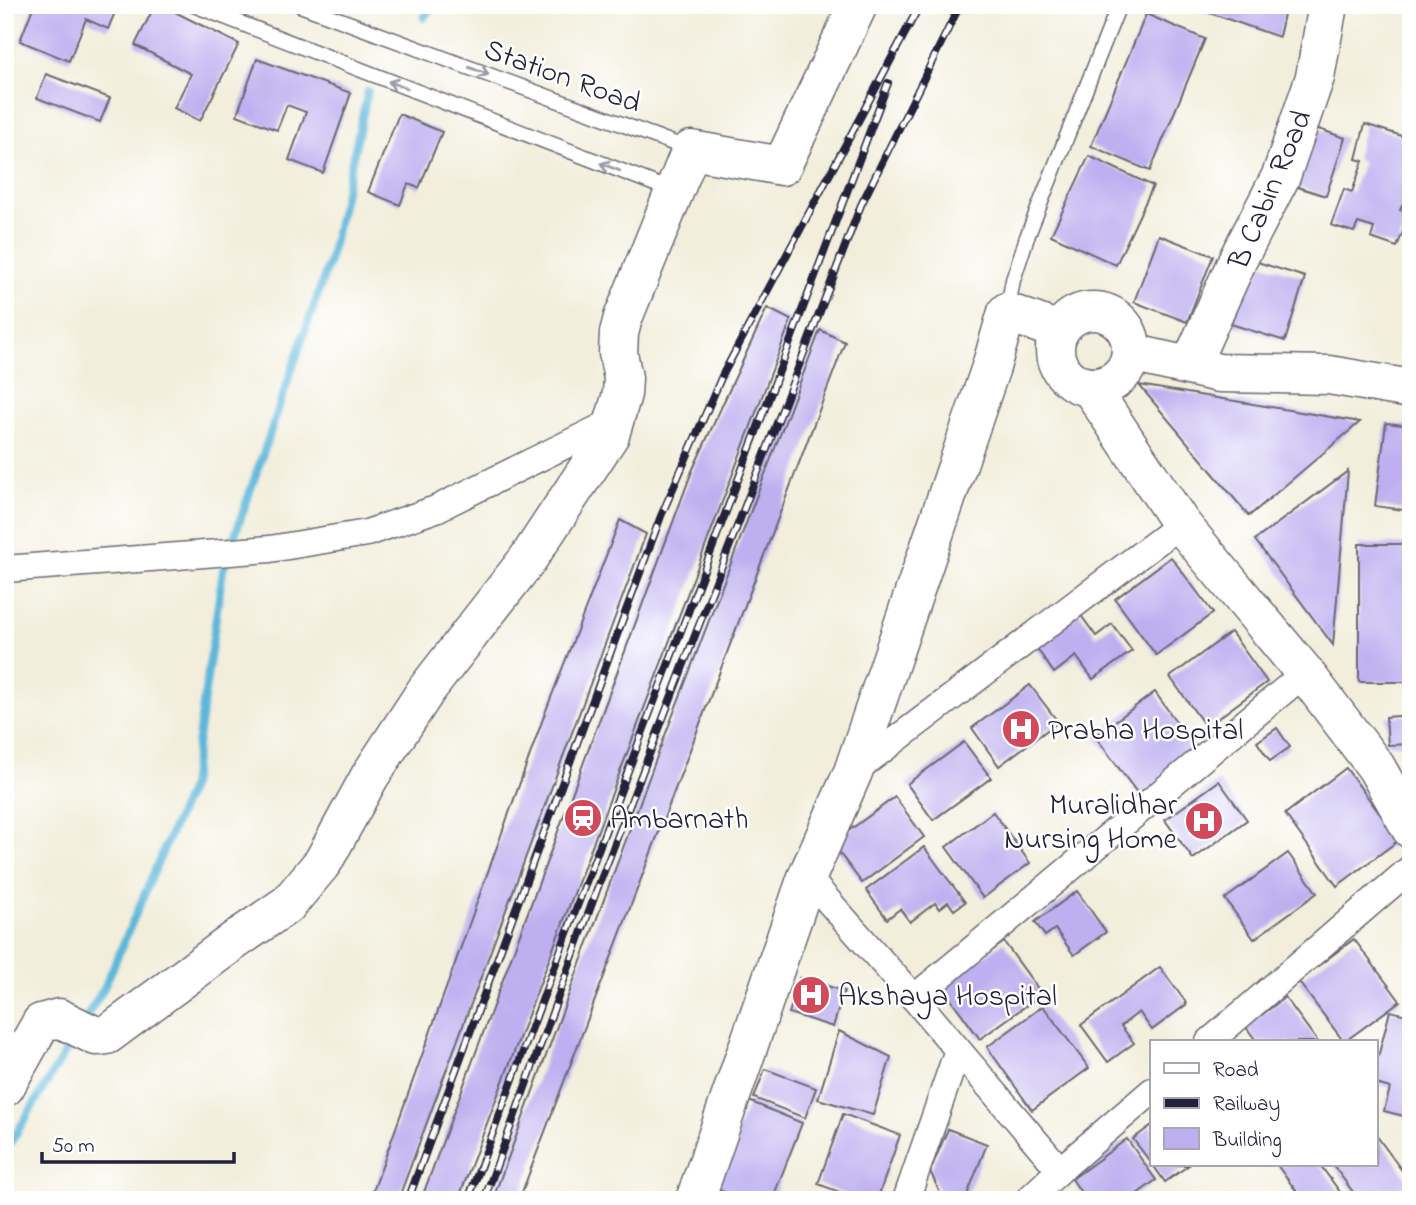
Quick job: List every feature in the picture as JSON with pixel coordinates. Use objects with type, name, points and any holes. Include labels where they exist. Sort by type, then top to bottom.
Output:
[{"type":"street","points":[[5,1087],[41,1023],[59,1018],[96,1036],[107,1035],[234,940],[288,904],[323,862],[370,776],[427,689],[528,559],[610,435],[622,394],[623,378],[618,353],[621,325],[691,150],[782,166],[858,5]]},
{"type":"street","name":"B Cabin Road","points":[[1190,366],[1238,260],[1281,176],[1315,77],[1328,5]]},
{"type":"street","points":[[1089,310],[1112,316],[1122,324],[1129,335],[1131,354],[1124,372],[1103,386],[1078,384],[1067,377],[1059,367],[1055,355],[1059,331],[1066,321],[1089,310]]},
{"type":"street","points":[[695,1200],[807,877],[853,772],[1007,312],[1059,331]]},
{"type":"street","points":[[1131,354],[1219,373],[1329,375],[1411,389]]},
{"type":"street","points":[[1090,387],[1181,524],[1305,673],[1376,767],[1411,829]]},
{"type":"street","points":[[5,569],[270,549],[367,533],[436,509],[614,421]]},
{"type":"street","points":[[853,772],[1181,524]]},
{"type":"street","points":[[914,998],[1305,673]]},
{"type":"street","points":[[1211,1040],[1411,868]]},
{"type":"street","points":[[807,877],[1060,1170]]},
{"type":"street","points":[[905,1200],[958,1050]]},
{"type":"street","points":[[1028,1200],[1150,1093]]},
{"type":"lane","points":[[194,5],[674,192]]},
{"type":"lane","name":"Station Road","points":[[300,5],[691,150]]},
{"type":"lane","points":[[1007,312],[1013,280],[1027,237],[1119,5]]},
{"type":"building","points":[[34,5],[118,5],[108,29],[86,19],[69,61],[20,41]]},
{"type":"building","points":[[155,5],[161,5],[239,44],[200,121],[174,108],[191,74],[135,45]]},
{"type":"building","points":[[1187,5],[1286,5],[1279,37]]},
{"type":"building","points":[[1146,14],[1205,39],[1150,171],[1091,146]]},
{"type":"building","points":[[257,59],[351,93],[323,173],[289,160],[306,112],[287,105],[277,130],[237,115]]},
{"type":"building","points":[[46,74],[110,98],[100,122],[37,98]]},
{"type":"building","points":[[399,114],[442,132],[419,188],[408,184],[400,205],[368,192]]},
{"type":"building","points":[[1304,124],[1345,138],[1326,196],[1285,183]]},
{"type":"building","points":[[1365,124],[1411,139],[1411,186],[1400,210],[1410,213],[1397,247],[1371,238],[1374,228],[1358,223],[1354,232],[1331,225],[1344,189],[1352,192],[1363,161],[1356,159]]},
{"type":"building","points":[[1089,156],[1153,186],[1116,265],[1051,235]]},
{"type":"building","points":[[1159,235],[1213,256],[1187,322],[1134,302]]},
{"type":"building","points":[[5,255],[14,257],[6,286],[5,286]]},
{"type":"building","points":[[1251,260],[1305,277],[1285,341],[1231,324]]},
{"type":"building","points":[[767,308],[791,320],[458,1200],[421,1200],[692,471]]},
{"type":"building","points":[[820,330],[845,342],[519,1200],[502,1200],[494,1196],[653,767]]},
{"type":"building","points":[[1139,385],[1360,422],[1249,516]]},
{"type":"building","points":[[1386,423],[1411,426],[1411,511],[1375,506]]},
{"type":"building","points":[[1348,471],[1333,645],[1255,540]]},
{"type":"building","points":[[620,520],[646,534],[398,1200],[370,1200],[545,713]]},
{"type":"building","points":[[1359,544],[1411,544],[1411,682],[1359,682]]},
{"type":"building","points":[[1171,557],[1213,613],[1156,655],[1115,599]]},
{"type":"building","points":[[1077,610],[1096,636],[1112,624],[1132,651],[1093,679],[1076,656],[1054,673],[1033,643]]},
{"type":"building","points":[[1231,632],[1267,682],[1206,727],[1170,677]]},
{"type":"building","points":[[1030,685],[1058,722],[999,766],[972,728]]},
{"type":"building","points":[[1155,692],[1200,755],[1141,798],[1095,736]]},
{"type":"building","points":[[1411,715],[1411,744],[1388,745],[1386,717]]},
{"type":"building","points":[[1277,728],[1290,747],[1270,761],[1257,742]]},
{"type":"building","points":[[964,742],[991,778],[933,820],[907,784]]},
{"type":"building","points":[[1346,768],[1399,840],[1337,886],[1285,814]]},
{"type":"building","points":[[1219,781],[1247,820],[1193,859],[1165,820]]},
{"type":"building","points":[[895,797],[924,837],[862,883],[832,843]]},
{"type":"building","points":[[993,812],[1030,863],[983,898],[946,847]]},
{"type":"building","points":[[924,847],[965,902],[954,910],[948,902],[939,909],[935,903],[910,922],[900,909],[887,919],[866,890]]},
{"type":"building","points":[[1288,853],[1317,893],[1254,939],[1225,899]]},
{"type":"building","points":[[1077,891],[1106,932],[1074,955],[1055,929],[1045,936],[1035,922]]},
{"type":"building","points":[[1354,939],[1400,1001],[1347,1040],[1342,1040],[1298,981]]},
{"type":"building","points":[[1004,942],[1042,994],[980,1039],[942,987]]},
{"type":"building","points":[[1160,967],[1187,1004],[1152,1030],[1139,1012],[1121,1026],[1134,1043],[1108,1062],[1081,1025]]},
{"type":"building","points":[[800,978],[844,991],[833,1027],[789,1013]]},
{"type":"building","points":[[1285,997],[1317,1040],[1256,1040],[1246,1027]]},
{"type":"building","points":[[1043,1006],[1089,1068],[1032,1110],[987,1047]]},
{"type":"building","points":[[1390,1011],[1411,1016],[1411,1118],[1384,1111],[1390,1088],[1378,1085],[1378,1057]]},
{"type":"building","points":[[839,1031],[891,1057],[873,1115],[818,1099]]},
{"type":"building","points":[[765,1069],[816,1088],[805,1118],[754,1098]]},
{"type":"building","points":[[749,1101],[802,1123],[772,1200],[744,1200],[714,1188]]},
{"type":"building","points":[[843,1114],[900,1135],[877,1200],[861,1200],[818,1184]]},
{"type":"building","points":[[1150,1126],[1150,1161],[1133,1139]]},
{"type":"building","points":[[948,1129],[987,1144],[965,1200],[943,1200],[930,1171]]},
{"type":"building","points":[[1378,1138],[1411,1183],[1411,1200],[1359,1200],[1334,1166],[1378,1166]]},
{"type":"building","points":[[1127,1139],[1156,1180],[1129,1200],[1086,1200],[1072,1179]]},
{"type":"building","points":[[1154,1166],[1188,1166],[1165,1182]]},
{"type":"building","points":[[1278,1166],[1321,1166],[1346,1200],[1303,1200]]},
{"type":"waterway","points":[[424,18],[433,5]]},
{"type":"waterway","points":[[84,1021],[104,988],[191,786],[223,570],[329,262],[368,91]]},
{"type":"waterway","points":[[5,1152],[74,1038]]},
{"type":"railway","points":[[408,1200],[661,516],[722,376],[920,5]]},
{"type":"railway","points":[[484,1200],[598,887],[861,205],[960,5]]},
{"type":"railway","points":[[468,1200],[888,83]]},
{"type":"place","name":"Prabha Hospital","points":[[1021,729]]},
{"type":"place","name":"Ambarnath","points":[[583,818]]},
{"type":"place","name":"Muralidhar Nursing Home","points":[[1204,821]]},
{"type":"place","name":"Akshaya Hospital","points":[[811,995]]}]
